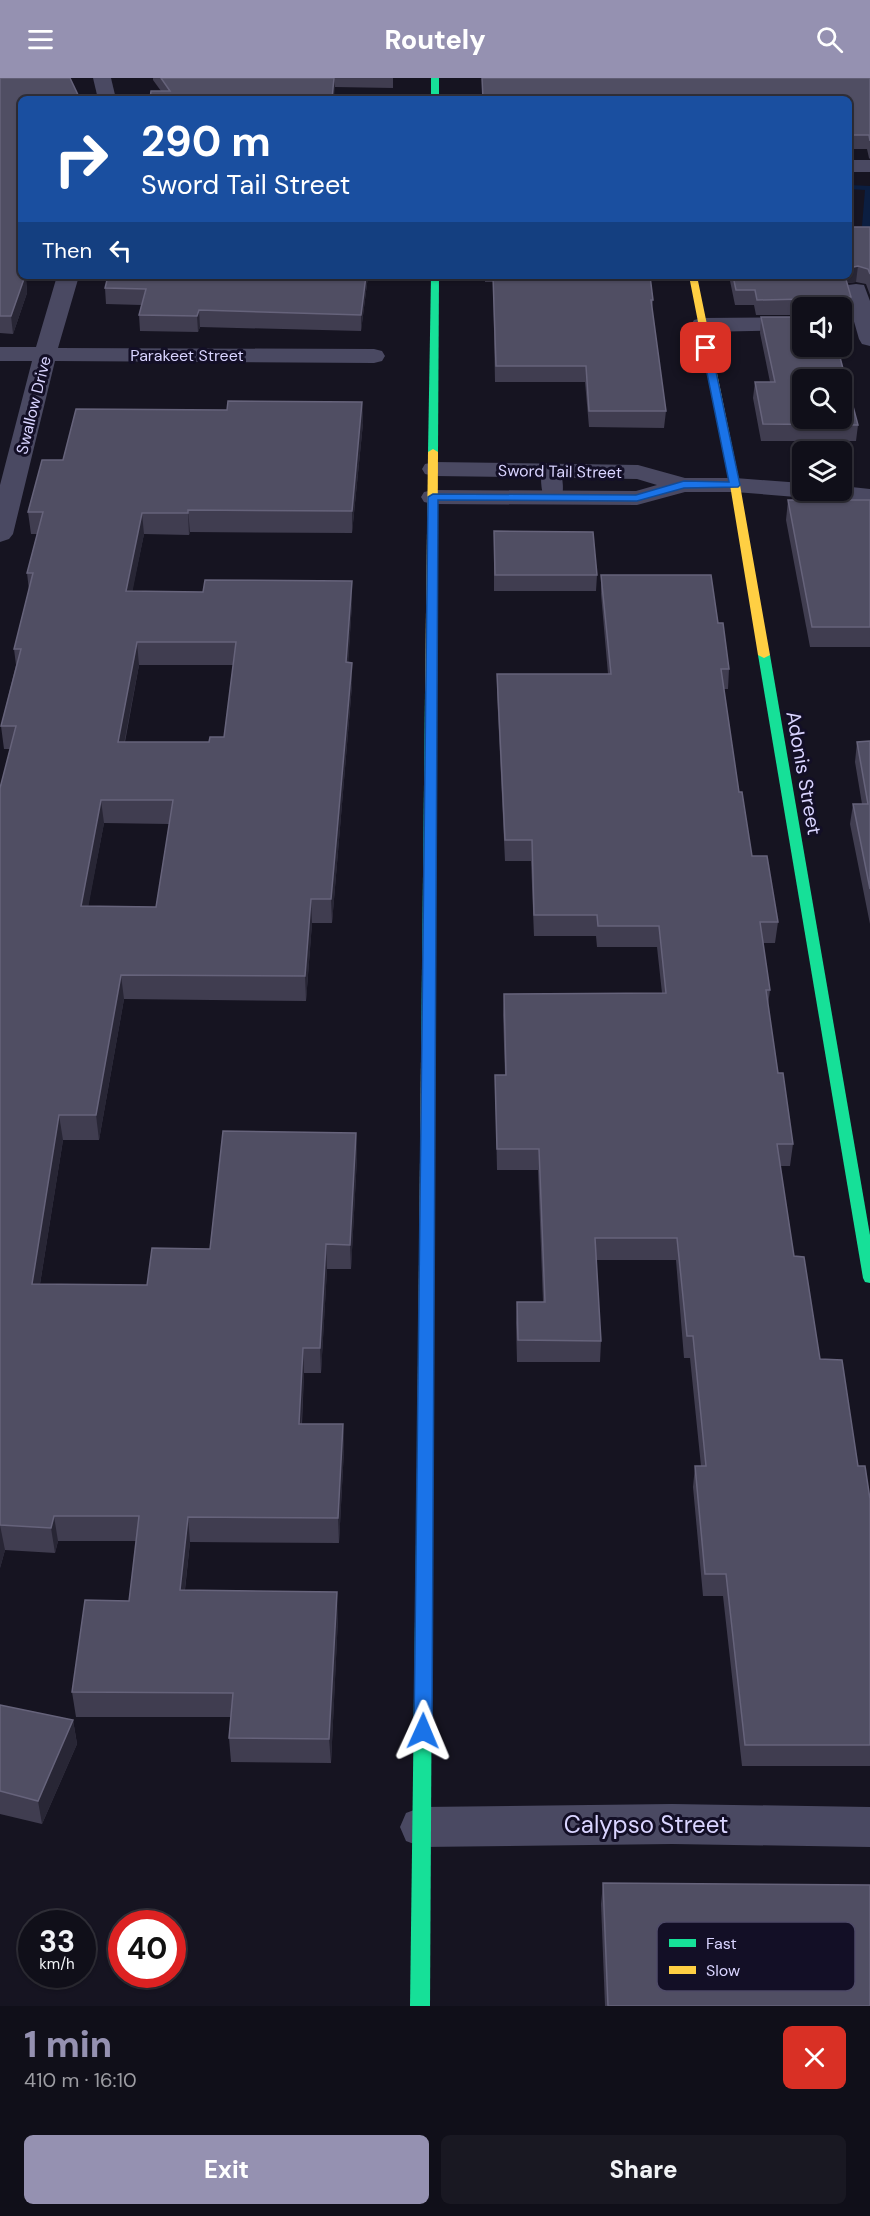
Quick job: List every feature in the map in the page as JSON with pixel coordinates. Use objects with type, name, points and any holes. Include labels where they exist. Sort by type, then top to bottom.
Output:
[{"type":"street","points":[[102,78],[106,96]]},
{"type":"street","points":[[435,78],[435,96]]},
{"type":"street","points":[[852,166],[870,166]]},
{"type":"street","name":"Swallow Drive","points":[[0,534],[45,355],[67,279]]},
{"type":"street","points":[[420,2006],[435,279]]},
{"type":"street","name":"Adonis Street","points":[[694,279],[735,485],[870,1278]]},
{"type":"street","points":[[856,290],[868,332]]},
{"type":"street","points":[[702,325],[792,324]]},
{"type":"street","points":[[852,327],[868,332]]},
{"type":"street","name":"Parakeet Street","points":[[0,354],[374,356]]},
{"type":"street","name":"Sword Tail Street","points":[[434,469],[638,472],[684,484],[735,485],[870,496]]},
{"type":"street","name":"Sword Tail Street","points":[[433,497],[637,498],[684,484]]},
{"type":"street","name":"Calypso Street","points":[[422,1827],[672,1824],[870,1827]]},
{"type":"lane","points":[[551,471],[553,497]]},
{"type":"building","points":[[0,78],[70,78],[79,96],[18,96],[18,279],[24,279],[11,316],[0,316]]},
{"type":"building","points":[[161,78],[334,78],[332,96],[150,96],[151,91],[170,91]]},
{"type":"building","points":[[482,78],[870,78],[870,141],[869,135],[852,135],[852,96],[483,96]]},
{"type":"building","points":[[852,227],[870,227],[870,274],[868,269],[858,266],[852,267]]},
{"type":"building","points":[[107,279],[366,279],[361,315],[199,310],[197,316],[139,315],[146,289],[105,288]]},
{"type":"building","points":[[493,279],[650,279],[653,300],[651,300],[666,411],[589,411],[586,366],[496,366]]},
{"type":"building","points":[[734,279],[846,279],[851,297],[792,297],[792,299],[757,300],[755,290],[736,290]]},
{"type":"building","points":[[761,317],[792,317],[792,357],[840,357],[843,369],[792,369],[792,424],[763,424],[755,382],[775,382]]},
{"type":"building","points":[[228,401],[362,402],[352,511],[188,510],[188,513],[142,513],[126,591],[203,592],[205,580],[352,581],[346,662],[352,663],[331,899],[311,899],[305,976],[121,975],[96,1115],[59,1115],[32,1284],[147,1285],[152,1248],[210,1249],[223,1131],[356,1133],[350,1245],[326,1244],[320,1348],[303,1348],[299,1424],[343,1424],[338,1518],[188,1517],[180,1590],[337,1592],[329,1739],[229,1738],[233,1693],[72,1692],[85,1600],[129,1601],[139,1516],[54,1516],[51,1528],[0,1525],[0,788],[16,726],[1,726],[21,649],[14,649],[33,573],[27,573],[43,512],[28,512],[42,460],[63,460],[76,409],[227,410]],"holes":[[[137,642],[236,642],[224,737],[210,737],[209,742],[118,742]],[[101,800],[173,800],[156,907],[81,906]]]},
{"type":"building","points":[[852,402],[858,425],[852,425]]},
{"type":"building","points":[[788,500],[870,500],[870,627],[812,627]]},
{"type":"building","points":[[494,531],[593,532],[597,575],[495,575]]},
{"type":"building","points":[[601,575],[711,575],[718,623],[723,623],[729,669],[721,669],[739,792],[742,792],[752,856],[767,856],[778,922],[760,922],[770,990],[766,990],[778,1073],[783,1073],[793,1144],[777,1144],[794,1256],[804,1257],[820,1359],[842,1360],[858,1466],[865,1466],[870,1499],[870,1745],[745,1745],[726,1574],[705,1574],[695,1466],[706,1466],[693,1336],[687,1336],[677,1238],[595,1238],[601,1341],[518,1340],[517,1302],[545,1302],[539,1149],[497,1149],[495,1075],[506,1075],[504,994],[666,993],[659,926],[598,926],[597,915],[534,915],[532,840],[505,840],[497,674],[611,674]]},
{"type":"building","points":[[870,741],[870,889],[853,804],[868,804],[857,742]]},
{"type":"building","points":[[0,1705],[73,1720],[38,1801],[0,1791]]},
{"type":"building","points":[[603,1883],[870,1885],[870,2006],[608,2006]]},
{"type":"waterway","points":[[852,187],[869,188],[866,226],[870,230]]},
{"type":"traffic: fast","points":[[435,78],[435,96]]},
{"type":"traffic: fast","points":[[433,452],[435,279]]},
{"type":"traffic: fast","points":[[764,655],[870,1278]]},
{"type":"traffic: fast","points":[[428,1059],[431,691]]},
{"type":"traffic: fast","points":[[420,2006],[425,1466]]},
{"type":"traffic: slow","points":[[694,279],[735,485],[764,655]]},
{"type":"traffic: slow","points":[[431,691],[433,452]]},
{"type":"traffic: slow","points":[[425,1466],[428,1059]]},
{"type":"route","points":[[423,1731],[433,497],[637,498],[684,484],[735,485],[706,348]]}]
